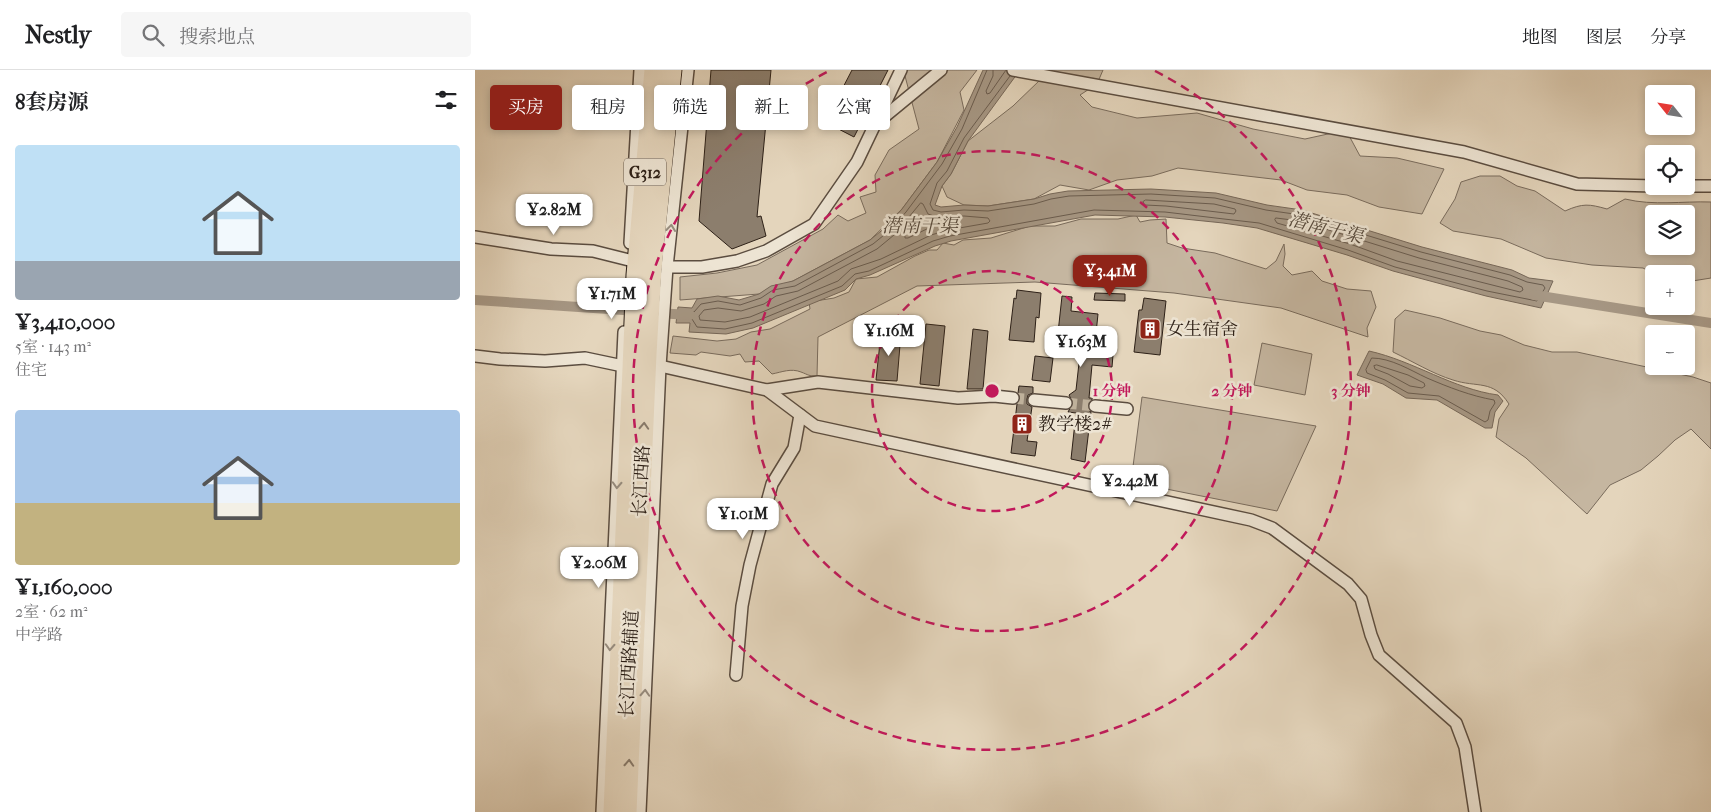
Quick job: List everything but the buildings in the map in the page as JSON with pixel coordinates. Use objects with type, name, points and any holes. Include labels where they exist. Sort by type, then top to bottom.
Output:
[{"type":"highway","name":"G312","points":[[646,270],[653,70]]},
{"type":"highway","name":"G312","points":[[646,270],[672,70]]},
{"type":"highway","name":"长江西路","points":[[613,812],[646,270]]},
{"type":"highway","name":"长江西路","points":[[627,812],[641,360]]},
{"type":"street","name":"长江西路辅道","points":[[602,812],[641,360],[646,270],[640,70]]},
{"type":"street","name":"长江西路辅道","points":[[646,270],[687,70]]},
{"type":"street","points":[[890,93],[901,70]]},
{"type":"street","points":[[890,112],[941,70]]},
{"type":"street","points":[[1013,70],[1465,152],[1577,184],[1645,186]]},
{"type":"street","points":[[475,237],[551,249],[593,251],[646,270],[702,267],[737,261],[766,250],[814,224],[857,162],[872,130]]},
{"type":"street","points":[[1695,186],[1711,186]]},
{"type":"street","points":[[475,356],[545,361],[585,358],[641,360],[767,390],[818,382],[958,398],[994,396],[1013,398]]},
{"type":"street","name":"长江西路辅道","points":[[640,812],[641,360]]},
{"type":"street","points":[[767,390],[815,426],[1251,520],[1272,528],[1348,584],[1361,599],[1379,655],[1456,723],[1465,747],[1475,812]]},
{"type":"street","points":[[1034,400],[1066,403]]},
{"type":"street","points":[[1095,406],[1127,409]]},
{"type":"street","points":[[735,676],[742,606],[750,565],[773,484],[794,448],[800,415]]},
{"type":"shaded area","points":[[907,70],[977,70],[960,92],[964,110],[937,162],[902,209],[870,240],[793,281],[759,294],[680,300],[680,277],[717,273],[757,265],[823,229],[838,215],[848,221],[866,213],[860,197],[876,192],[875,175],[889,150],[919,129],[905,76]]},
{"type":"shaded area","points":[[1047,70],[1103,70],[1097,84],[1080,95],[1092,107],[1137,118],[1197,113],[1253,129],[1305,139],[1346,130],[1360,156],[1397,158],[1444,169],[1422,214],[1379,207],[1347,195],[1307,190],[1281,180],[1178,168],[1152,176],[1117,180],[1089,190],[1060,185],[1034,199],[988,206],[964,205],[947,197],[942,186],[951,174],[968,141],[1013,106],[1040,80]]},
{"type":"shaded area","points":[[1480,176],[1500,176],[1517,186],[1535,191],[1565,211],[1586,205],[1607,209],[1625,199],[1657,203],[1711,202],[1711,278],[1695,281],[1695,265],[1645,265],[1645,269],[1592,265],[1546,258],[1501,239],[1453,231],[1440,223],[1455,199],[1461,182]]},
{"type":"shaded area","points":[[1136,215],[1140,222],[1166,219],[1167,243],[1182,248],[1215,253],[1266,269],[1276,261],[1284,244],[1283,266],[1292,275],[1312,271],[1322,281],[1347,289],[1371,291],[1376,307],[1367,328],[1368,337],[1281,308],[1174,293],[1035,282],[917,286],[818,337],[817,376],[810,376],[794,370],[772,374],[759,361],[745,362],[740,354],[730,356],[701,352],[696,355],[670,353],[673,336],[717,341],[736,339],[751,332],[770,329],[810,309],[809,302],[834,298],[849,292],[856,279],[877,277],[915,256],[929,250],[937,250],[943,243],[954,245],[963,240],[991,238],[1030,226],[1055,226],[1081,219],[1118,219]]},
{"type":"shaded area","points":[[1405,310],[1501,335],[1524,345],[1552,352],[1577,352],[1645,367],[1645,375],[1684,375],[1711,383],[1711,449],[1691,429],[1675,440],[1641,470],[1610,485],[1587,514],[1526,458],[1496,437],[1499,419],[1509,404],[1503,396],[1491,388],[1462,382],[1430,371],[1393,352],[1395,319]]},
{"type":"shaded area","points":[[1262,343],[1312,354],[1305,395],[1254,385]]},
{"type":"shaded area","points":[[1142,397],[1316,426],[1277,511],[1131,482]]},
{"type":"water","name":"潜南干渠","points":[[983,70],[1020,70],[968,141],[951,174],[942,186],[935,205],[941,207],[964,205],[988,206],[1034,199],[1068,191],[1151,189],[1216,193],[1267,205],[1302,210],[1422,247],[1512,270],[1529,278],[1553,281],[1541,308],[1486,296],[1393,271],[1257,228],[1165,217],[1095,215],[951,241],[935,246],[870,275],[856,279],[845,290],[753,328],[726,334],[689,332],[690,323],[676,323],[678,307],[692,308],[697,299],[718,296],[739,300],[759,294],[771,286],[793,281],[870,240],[886,227],[937,162],[957,127]]},
{"type":"water","points":[[1369,351],[1402,361],[1465,387],[1498,395],[1503,401],[1495,412],[1492,428],[1485,428],[1437,400],[1406,398],[1383,384],[1357,375]]},
{"type":"waterway","name":"潜南干渠","points":[[1534,295],[1711,323]]},
{"type":"waterway","name":"潜南干渠","points":[[475,300],[638,311]]},
{"type":"waterway","name":"潜南干渠","points":[[657,313],[690,315]]},
{"type":"tunnel","points":[[1013,398],[1034,400]]},
{"type":"tunnel","points":[[1066,403],[1095,406]]},
{"type":"place","name":"女生宿舍","points":[[1150,329]]},
{"type":"place","name":"教学楼2#","points":[[1022,424]]}]
